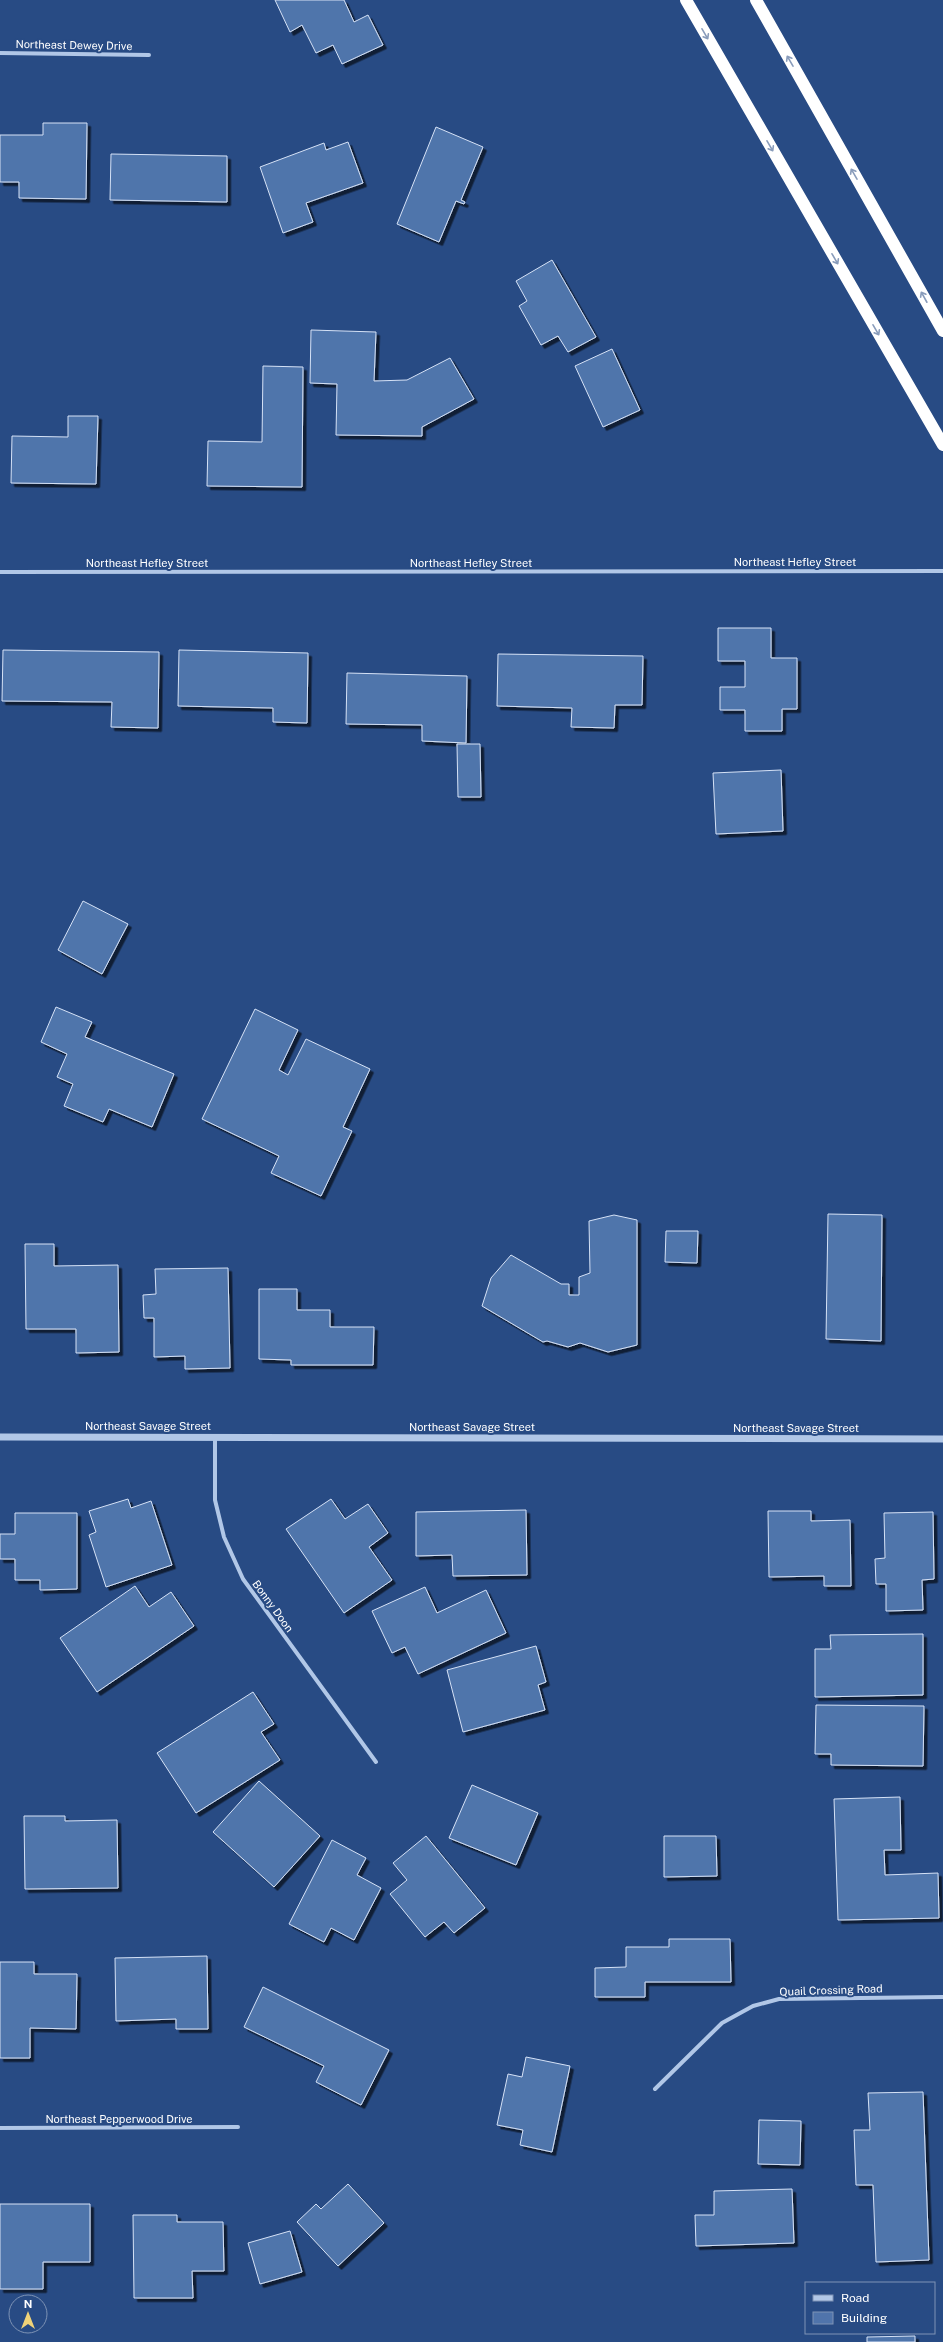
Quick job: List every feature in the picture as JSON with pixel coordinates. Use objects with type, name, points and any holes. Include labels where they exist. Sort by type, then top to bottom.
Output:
[{"type":"highway","points":[[686,0],[943,445]]},
{"type":"highway","points":[[756,0],[943,331]]},
{"type":"street","name":"Northeast Dewey Drive","points":[[0,53],[148,54]]},
{"type":"street","name":"Northeast Hefley Street","points":[[0,572],[943,571]]},
{"type":"street","name":"Northeast Savage Street","points":[[0,1437],[943,1439]]},
{"type":"street","name":"Bonny Doon","points":[[215,1437],[215,1500],[224,1537],[243,1579],[376,1762]]},
{"type":"street","name":"Quail Crossing Road","points":[[655,2089],[722,2023],[752,2006],[779,1999],[943,1996]]},
{"type":"street","name":"Northeast Pepperwood Drive","points":[[0,2128],[238,2127]]},
{"type":"building","points":[[275,0],[344,0],[354,22],[368,15],[383,45],[342,64],[333,45],[316,53],[302,25],[290,32]]},
{"type":"building","points":[[43,123],[87,123],[86,199],[19,198],[19,182],[0,182],[0,135],[43,135]]},
{"type":"building","points":[[436,127],[483,147],[461,200],[465,202],[464,204],[456,201],[439,242],[397,224]]},
{"type":"building","points":[[348,142],[363,183],[306,203],[313,222],[283,233],[260,167],[324,143],[326,150]]},
{"type":"building","points":[[111,154],[227,156],[227,202],[110,200]]},
{"type":"building","points":[[552,260],[596,337],[568,352],[558,336],[541,345],[519,306],[527,301],[516,281]]},
{"type":"building","points":[[311,330],[376,332],[374,381],[407,380],[450,358],[474,399],[422,427],[422,436],[336,435],[337,384],[310,383]]},
{"type":"building","points":[[612,349],[640,410],[603,427],[575,366]]},
{"type":"building","points":[[263,366],[303,367],[302,487],[207,486],[208,441],[262,442]]},
{"type":"building","points":[[68,416],[98,416],[96,484],[11,483],[12,436],[68,437]]},
{"type":"building","points":[[718,628],[771,628],[771,658],[797,658],[797,709],[782,709],[782,731],[745,731],[745,710],[720,710],[720,687],[745,687],[745,661],[718,661]]},
{"type":"building","points":[[3,650],[159,652],[158,728],[111,727],[112,702],[2,701]]},
{"type":"building","points":[[179,650],[308,653],[307,723],[273,722],[273,708],[178,706]]},
{"type":"building","points":[[498,654],[643,656],[642,705],[615,705],[614,728],[571,727],[572,708],[497,706]]},
{"type":"building","points":[[347,673],[467,676],[466,743],[422,741],[422,725],[346,724]]},
{"type":"building","points":[[457,744],[480,744],[481,797],[458,797]]},
{"type":"building","points":[[781,770],[783,831],[716,834],[713,773]]},
{"type":"building","points":[[83,901],[128,924],[102,974],[58,950]]},
{"type":"building","points":[[56,1007],[92,1022],[85,1037],[174,1074],[152,1127],[109,1109],[103,1122],[64,1106],[73,1084],[57,1077],[67,1054],[41,1042]]},
{"type":"building","points":[[255,1009],[298,1030],[279,1070],[288,1075],[306,1039],[370,1069],[343,1127],[352,1131],[321,1196],[271,1173],[279,1156],[202,1119]]},
{"type":"building","points":[[828,1214],[882,1215],[881,1341],[826,1339]]},
{"type":"building","points":[[614,1215],[637,1220],[637,1345],[608,1352],[580,1343],[568,1347],[547,1341],[543,1342],[482,1306],[491,1278],[511,1255],[561,1284],[569,1284],[569,1295],[579,1295],[579,1277],[590,1273],[589,1221]]},
{"type":"building","points":[[666,1231],[698,1231],[697,1263],[665,1262]]},
{"type":"building","points":[[25,1244],[54,1244],[54,1266],[118,1265],[119,1352],[76,1353],[76,1329],[26,1329]]},
{"type":"building","points":[[228,1268],[230,1368],[185,1369],[185,1356],[154,1357],[154,1318],[144,1318],[143,1295],[156,1294],[155,1269]]},
{"type":"building","points":[[259,1289],[297,1289],[297,1310],[330,1310],[330,1327],[374,1327],[373,1365],[291,1365],[291,1360],[259,1359]]},
{"type":"building","points":[[128,1499],[131,1508],[151,1501],[172,1565],[106,1587],[89,1535],[96,1532],[89,1511]]},
{"type":"building","points":[[331,1499],[345,1519],[368,1504],[388,1533],[369,1547],[392,1580],[344,1613],[286,1529]]},
{"type":"building","points":[[526,1510],[527,1575],[453,1576],[452,1555],[416,1556],[416,1512]]},
{"type":"building","points":[[768,1511],[811,1511],[811,1521],[850,1520],[851,1586],[824,1586],[824,1576],[769,1577]]},
{"type":"building","points":[[933,1512],[934,1579],[922,1580],[923,1610],[886,1611],[886,1584],[876,1584],[875,1559],[885,1558],[884,1513]]},
{"type":"building","points":[[15,1513],[77,1513],[77,1589],[40,1590],[40,1580],[15,1580],[15,1559],[0,1559],[0,1534],[15,1534]]},
{"type":"building","points":[[135,1586],[149,1607],[171,1592],[194,1626],[97,1692],[60,1638]]},
{"type":"building","points":[[425,1587],[437,1613],[486,1590],[506,1633],[418,1674],[405,1647],[392,1653],[372,1611]]},
{"type":"building","points":[[923,1634],[923,1695],[815,1697],[815,1649],[831,1649],[830,1635]]},
{"type":"building","points":[[536,1646],[546,1682],[538,1685],[545,1710],[463,1732],[447,1670]]},
{"type":"building","points":[[253,1692],[274,1724],[261,1732],[280,1760],[196,1813],[157,1753]]},
{"type":"building","points":[[816,1705],[924,1706],[923,1766],[831,1765],[831,1754],[815,1754]]},
{"type":"building","points":[[259,1781],[320,1836],[274,1887],[213,1832]]},
{"type":"building","points":[[472,1785],[538,1813],[516,1865],[449,1838]]},
{"type":"building","points":[[900,1797],[901,1850],[884,1850],[885,1875],[938,1873],[939,1918],[838,1920],[834,1799]]},
{"type":"building","points":[[24,1816],[65,1816],[65,1821],[117,1820],[118,1888],[25,1889]]},
{"type":"building","points":[[426,1836],[485,1908],[454,1933],[444,1922],[425,1937],[390,1894],[407,1880],[393,1863]]},
{"type":"building","points":[[664,1836],[716,1836],[717,1876],[664,1877]]},
{"type":"building","points":[[332,1840],[366,1858],[357,1875],[381,1888],[354,1940],[331,1928],[324,1942],[289,1924]]},
{"type":"building","points":[[669,1939],[730,1939],[731,1982],[645,1982],[645,1997],[595,1997],[595,1968],[626,1967],[626,1947],[669,1947]]},
{"type":"building","points":[[207,1956],[208,2029],[176,2029],[176,2019],[116,2021],[115,1958]]},
{"type":"building","points":[[0,1962],[34,1962],[34,1974],[77,1974],[76,2029],[30,2028],[30,2058],[0,2058]]},
{"type":"building","points":[[263,1987],[389,2050],[361,2105],[316,2082],[324,2066],[244,2027]]},
{"type":"building","points":[[526,2057],[570,2066],[552,2152],[520,2145],[523,2130],[497,2125],[508,2074],[522,2077]]},
{"type":"building","points":[[923,2092],[929,2260],[876,2262],[873,2185],[856,2185],[854,2130],[870,2130],[868,2093]]},
{"type":"building","points":[[759,2120],[801,2121],[800,2165],[758,2164]]},
{"type":"building","points":[[348,2184],[384,2223],[338,2266],[297,2222],[316,2204],[321,2209]]},
{"type":"building","points":[[792,2189],[794,2243],[696,2246],[695,2215],[714,2215],[714,2191]]},
{"type":"building","points":[[0,2204],[90,2204],[90,2262],[43,2262],[43,2289],[0,2289]]},
{"type":"building","points":[[133,2215],[177,2215],[177,2222],[223,2222],[224,2271],[192,2271],[193,2298],[134,2298]]},
{"type":"building","points":[[290,2231],[302,2272],[260,2284],[248,2243]]},
{"type":"building","points":[[915,2336],[915,2342],[867,2342],[867,2337]]}]
